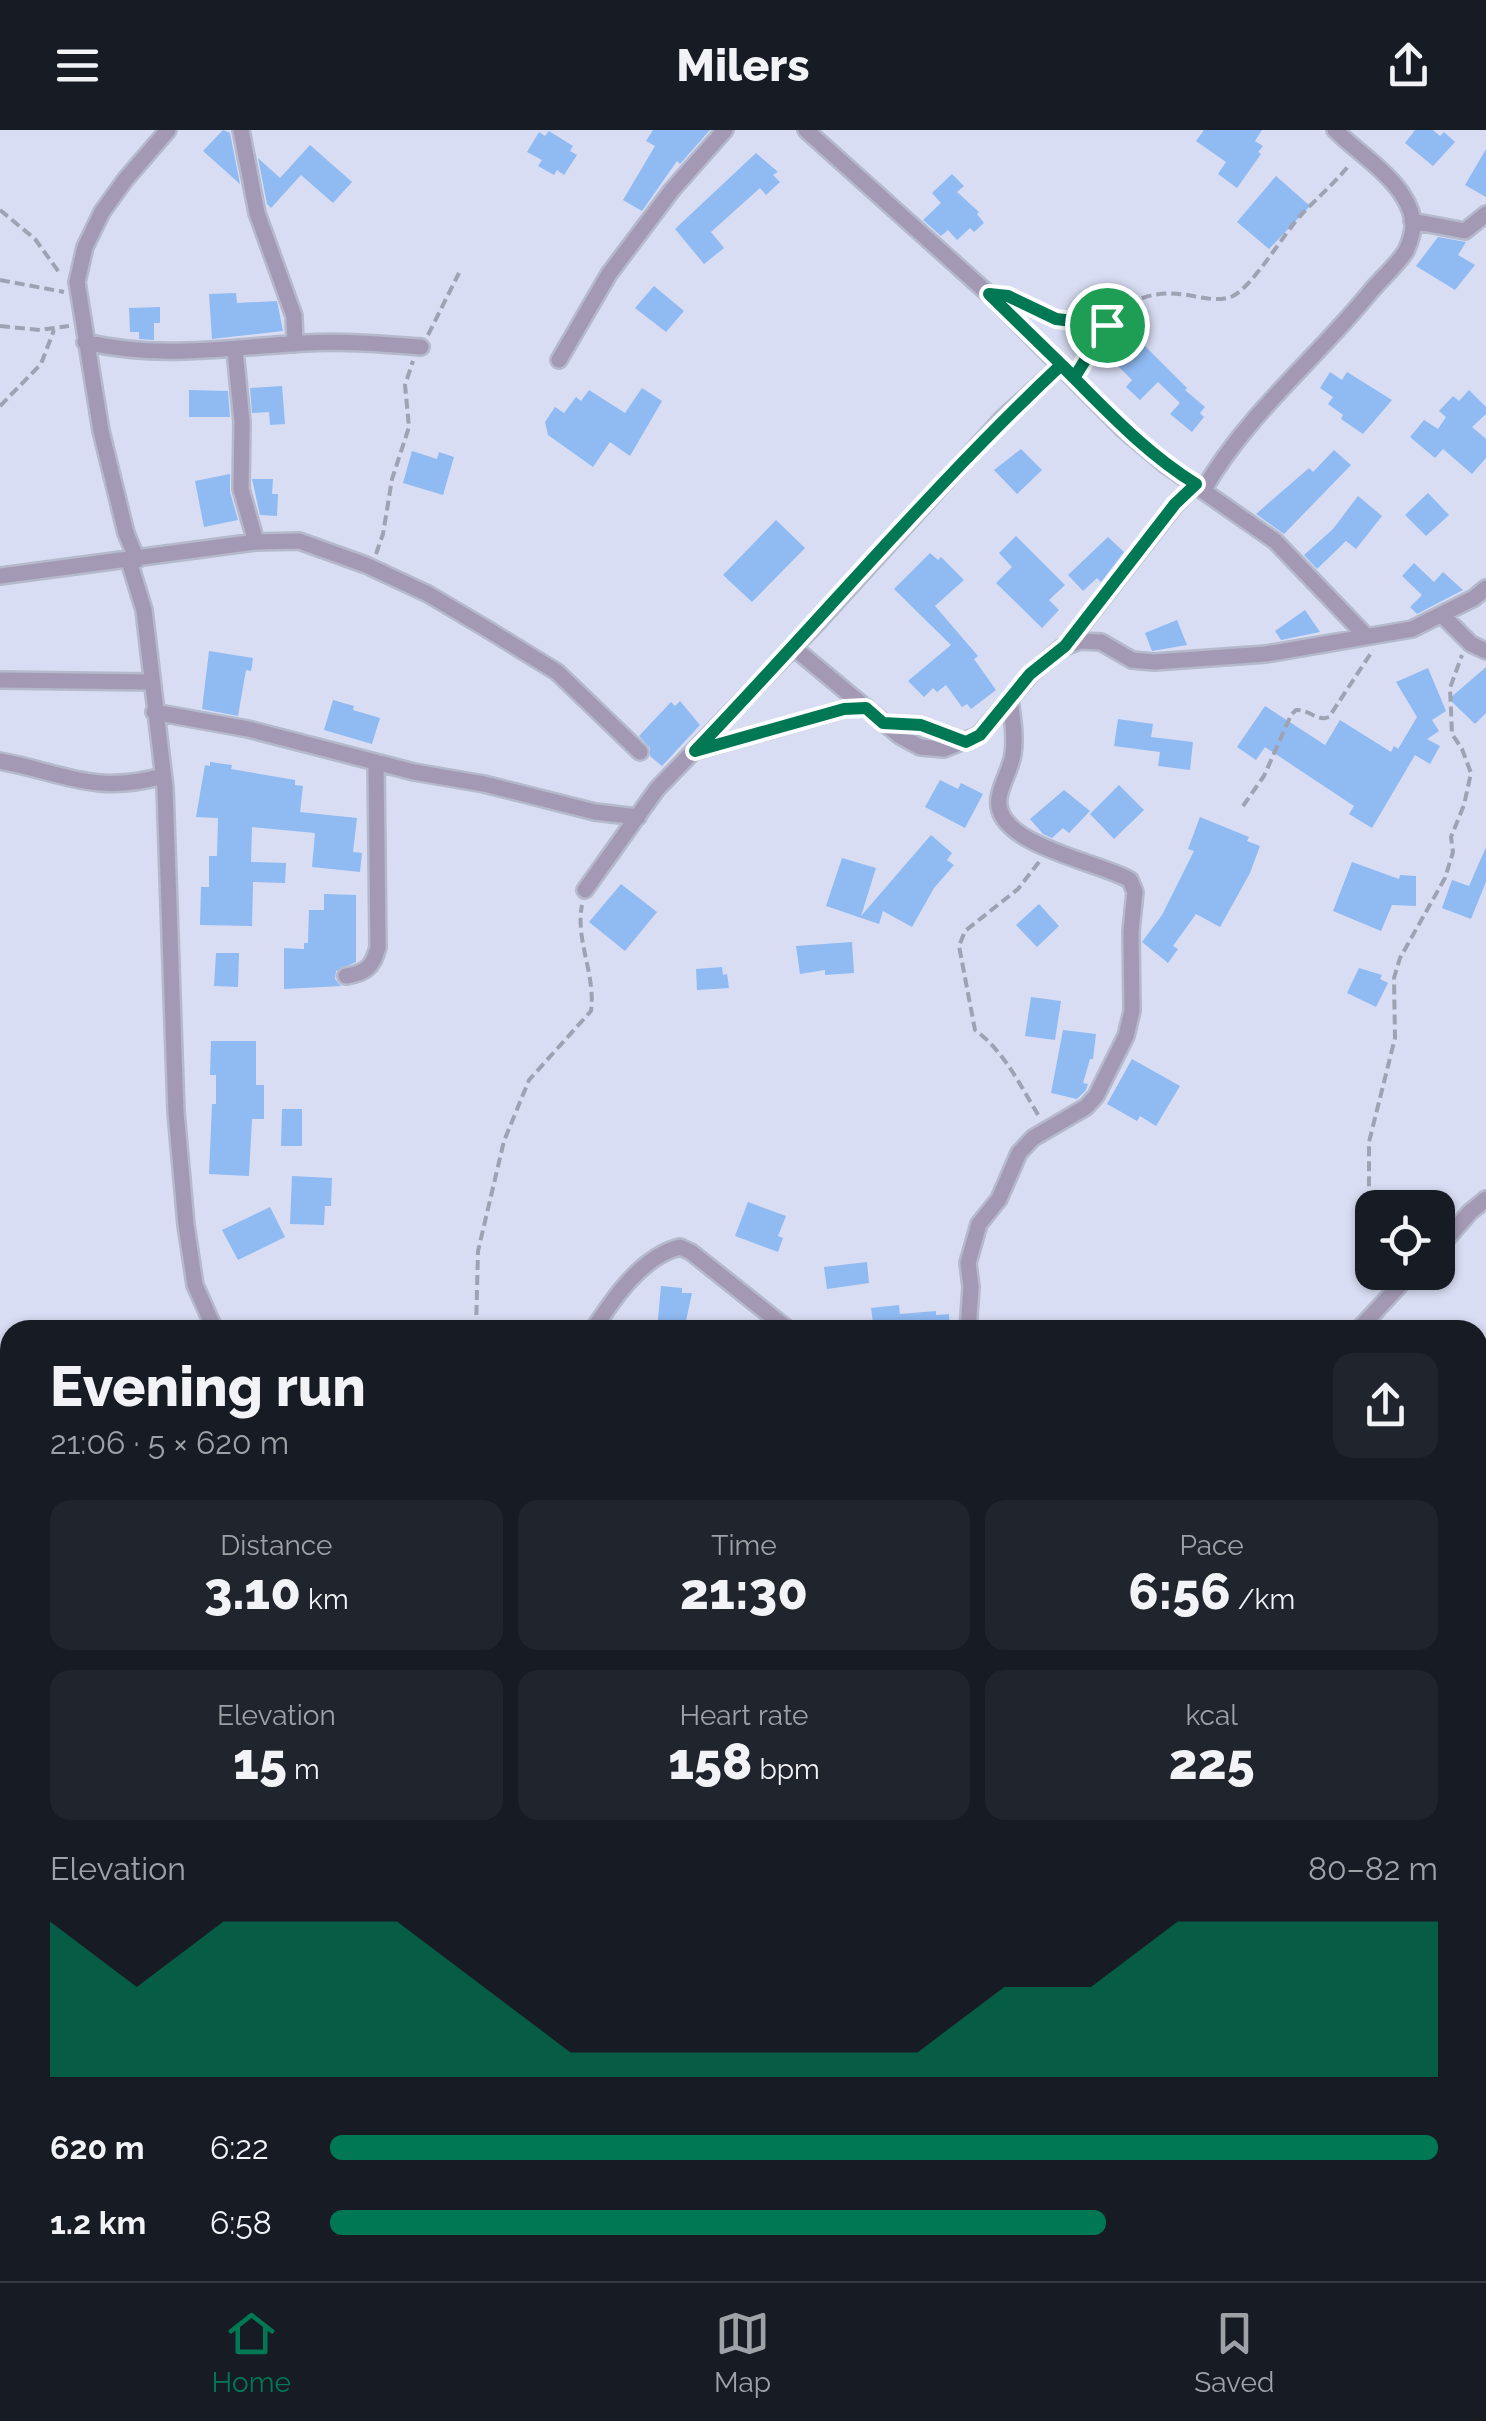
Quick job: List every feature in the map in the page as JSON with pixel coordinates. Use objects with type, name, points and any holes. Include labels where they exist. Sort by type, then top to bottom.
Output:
[{"type":"street","points":[[168,130],[114,196],[85,248],[77,282],[117,500],[144,610],[163,776],[177,1131],[196,1285],[211,1320]]},
{"type":"street","points":[[241,130],[258,213],[294,316],[294,344]]},
{"type":"street","points":[[559,360],[609,274],[672,190],[726,130]]},
{"type":"street","points":[[806,130],[989,294],[1124,429],[1166,465],[1275,541],[1367,638]]},
{"type":"street","points":[[794,648],[883,723],[921,725],[966,742],[980,735],[1030,674],[1065,646],[1175,504],[1200,486],[1404,254],[1413,234],[1408,205],[1397,188],[1335,130]]},
{"type":"street","points":[[1355,149],[1362,130]]},
{"type":"street","points":[[1412,221],[1465,231],[1486,214]]},
{"type":"street","points":[[85,342],[152,353],[294,344],[374,343],[421,348]]},
{"type":"street","points":[[235,350],[242,405],[241,488],[256,542]]},
{"type":"street","points":[[585,890],[657,790],[794,648],[1002,418],[1061,365]]},
{"type":"street","points":[[0,576],[256,542],[299,541],[366,565],[428,594],[557,672],[640,752]]},
{"type":"street","points":[[1065,646],[1080,641],[1101,642],[1132,660],[1154,662],[1266,654],[1412,629],[1443,616],[1486,588]]},
{"type":"street","points":[[1443,616],[1468,641],[1486,651]]},
{"type":"street","points":[[0,680],[151,682]]},
{"type":"street","points":[[969,1320],[968,1262],[979,1224],[999,1199],[1020,1153],[1033,1138],[1086,1107],[1096,1096],[1126,1036],[1132,1011],[1131,931],[1135,892],[1130,880],[1118,872],[1050,852],[1021,835],[999,810],[999,796],[1014,751],[1010,699]]},
{"type":"street","points":[[695,751],[844,709],[866,708]]},
{"type":"street","points":[[154,712],[248,728],[376,762],[595,812],[638,818]]},
{"type":"street","points":[[0,761],[92,784],[140,783],[163,776]]},
{"type":"street","points":[[346,976],[370,968],[378,947],[376,762]]},
{"type":"street","points":[[1455,1229],[1486,1200]]},
{"type":"street","points":[[600,1320],[620,1292],[656,1256],[680,1246],[775,1320]]},
{"type":"street","points":[[1367,1320],[1395,1290]]},
{"type":"path","points":[[1074,378],[1107,325],[1127,304],[1156,294],[1220,299],[1239,292],[1301,215],[1334,184],[1355,149]]},
{"type":"path","points":[[0,210],[36,238],[71,292],[0,280]]},
{"type":"path","points":[[366,565],[378,552],[384,534],[392,480],[409,427],[405,385],[408,369],[459,273]]},
{"type":"path","points":[[989,294],[1008,296],[1056,319],[1107,325]]},
{"type":"path","points":[[0,326],[54,330],[81,318]]},
{"type":"path","points":[[0,406],[3,398],[41,364],[54,330]]},
{"type":"path","points":[[1243,806],[1264,776],[1291,715],[1303,710],[1318,718],[1330,717],[1385,634]]},
{"type":"path","points":[[1369,1190],[1369,1142],[1395,1038],[1394,978],[1400,958],[1444,878],[1453,852],[1451,838],[1472,773],[1452,734],[1450,688],[1468,641]]},
{"type":"path","points":[[1047,1129],[1003,1058],[989,1040],[974,1030],[959,946],[964,931],[1018,889],[1050,852]]},
{"type":"path","points":[[476,1320],[478,1251],[504,1140],[529,1080],[590,1011],[592,998],[580,913],[585,890]]},
{"type":"building","points":[[223,130],[230,133],[240,184],[203,151]]},
{"type":"building","points":[[653,130],[710,130],[680,164],[677,161],[642,211],[623,200],[655,146],[646,141]]},
{"type":"building","points":[[1204,130],[1262,130],[1255,141],[1263,146],[1258,152],[1261,154],[1237,188],[1218,174],[1226,162],[1196,141]]},
{"type":"building","points":[[1415,130],[1433,130],[1440,136],[1444,132],[1455,142],[1433,166],[1405,143]]},
{"type":"building","points":[[549,131],[573,146],[570,151],[577,155],[564,175],[557,170],[554,175],[538,166],[542,160],[527,152],[539,132],[545,136]]},
{"type":"building","points":[[310,145],[352,182],[333,203],[301,175],[271,208],[258,158],[280,178]]},
{"type":"building","points":[[1486,149],[1486,197],[1465,185]]},
{"type":"building","points":[[756,153],[778,172],[773,175],[780,182],[766,195],[760,188],[711,232],[724,248],[704,264],[675,229]]},
{"type":"building","points":[[952,174],[964,186],[957,192],[979,212],[984,223],[974,232],[970,228],[957,240],[948,230],[941,236],[923,220],[941,203],[932,193]]},
{"type":"building","points":[[1276,176],[1310,206],[1269,249],[1237,222]]},
{"type":"building","points":[[1438,237],[1466,242],[1458,255],[1475,265],[1455,290],[1416,266]]},
{"type":"building","points":[[654,286],[684,311],[666,332],[635,308]]},
{"type":"building","points":[[236,293],[237,303],[277,301],[283,331],[212,339],[209,294]]},
{"type":"building","points":[[160,307],[160,323],[154,323],[154,340],[139,339],[139,332],[130,332],[129,308]]},
{"type":"building","points":[[1139,340],[1205,407],[1200,413],[1204,417],[1192,432],[1170,414],[1180,403],[1158,382],[1140,400],[1126,387],[1132,380],[1115,363]]},
{"type":"building","points":[[1330,372],[1342,380],[1347,372],[1392,400],[1363,434],[1328,404],[1333,397],[1320,388]]},
{"type":"building","points":[[282,386],[285,424],[270,425],[269,412],[252,413],[250,388]]},
{"type":"building","points":[[642,388],[662,401],[630,456],[610,442],[593,467],[548,435],[545,422],[555,407],[564,413],[576,397],[581,401],[589,390],[625,413]]},
{"type":"building","points":[[189,390],[228,391],[230,417],[189,417]]},
{"type":"building","points":[[1469,390],[1486,407],[1486,414],[1472,427],[1486,439],[1486,458],[1472,474],[1443,449],[1435,458],[1410,437],[1424,420],[1438,429],[1446,417],[1439,411],[1453,396],[1459,401]]},
{"type":"building","points":[[1021,449],[1042,470],[1017,494],[994,470]]},
{"type":"building","points":[[1334,450],[1351,465],[1284,534],[1256,514],[1309,468],[1313,472]]},
{"type":"building","points":[[412,451],[437,459],[439,452],[454,457],[443,495],[403,483]]},
{"type":"building","points":[[230,474],[230,492],[238,520],[204,527],[195,481]]},
{"type":"building","points":[[252,479],[273,479],[272,494],[278,494],[277,516],[260,515]]},
{"type":"building","points":[[1428,493],[1449,515],[1426,536],[1405,515]]},
{"type":"building","points":[[1358,496],[1382,516],[1356,549],[1346,541],[1317,569],[1304,555],[1333,529]]},
{"type":"building","points":[[776,520],[805,548],[752,602],[723,575]]},
{"type":"building","points":[[1016,536],[1065,585],[1049,600],[1059,610],[1042,628],[996,583],[1012,567],[999,553]]},
{"type":"building","points":[[1108,537],[1124,552],[1101,582],[1097,578],[1083,591],[1068,575]]},
{"type":"building","points":[[930,553],[938,560],[941,557],[964,580],[935,606],[978,656],[974,659],[996,690],[971,709],[967,704],[962,707],[946,685],[937,692],[933,688],[924,697],[908,681],[951,645],[894,589]]},
{"type":"building","points":[[1414,563],[1434,582],[1443,572],[1463,590],[1417,614],[1410,607],[1422,595],[1402,576]]},
{"type":"building","points":[[1305,610],[1320,632],[1281,640],[1275,631]]},
{"type":"building","points":[[1177,620],[1187,645],[1152,651],[1145,633]]},
{"type":"building","points":[[209,651],[253,658],[251,671],[246,670],[238,716],[202,709]]},
{"type":"building","points":[[1486,667],[1486,713],[1475,724],[1449,699]]},
{"type":"building","points":[[1428,668],[1446,711],[1432,720],[1439,731],[1427,739],[1440,746],[1430,764],[1415,755],[1372,828],[1349,814],[1354,806],[1265,747],[1256,760],[1237,747],[1265,706],[1325,745],[1340,720],[1391,752],[1394,746],[1398,749],[1417,717],[1396,682]]},
{"type":"building","points":[[333,700],[380,718],[372,744],[324,730]]},
{"type":"building","points":[[680,701],[700,725],[662,766],[650,756],[650,748],[639,736],[671,702],[675,706]]},
{"type":"building","points":[[1118,719],[1153,724],[1151,737],[1193,742],[1190,770],[1158,766],[1160,752],[1114,746]]},
{"type":"building","points":[[210,762],[295,780],[295,785],[303,786],[300,812],[357,818],[353,852],[362,853],[360,872],[312,867],[315,833],[252,827],[251,862],[286,863],[285,883],[253,882],[252,926],[200,925],[201,887],[209,887],[209,856],[217,856],[218,818],[196,817],[205,765],[210,766]]},
{"type":"building","points":[[940,780],[958,789],[961,783],[983,794],[965,828],[925,807]]},
{"type":"building","points":[[1119,785],[1144,810],[1114,839],[1090,814]]},
{"type":"building","points":[[1064,790],[1090,811],[1069,833],[1063,828],[1052,838],[1030,819]]},
{"type":"building","points":[[1200,817],[1249,837],[1247,841],[1260,846],[1220,927],[1196,914],[1173,946],[1178,949],[1168,963],[1142,942],[1162,915],[1194,851],[1188,849]]},
{"type":"building","points":[[931,835],[952,853],[947,860],[954,865],[934,888],[912,927],[883,911],[879,924],[826,906],[842,858],[876,868],[861,916]]},
{"type":"building","points":[[1486,847],[1486,882],[1471,919],[1442,908],[1452,880],[1469,886]]},
{"type":"building","points":[[1352,862],[1399,879],[1400,875],[1416,876],[1416,906],[1392,905],[1381,931],[1333,911]]},
{"type":"building","points":[[621,884],[657,912],[625,951],[589,922]]},
{"type":"building","points":[[324,894],[356,895],[356,962],[336,971],[335,979],[341,986],[284,989],[284,948],[304,949],[304,943],[308,943],[309,910],[324,910]]},
{"type":"building","points":[[1039,904],[1059,926],[1037,947],[1016,925]]},
{"type":"building","points":[[852,942],[854,973],[825,975],[825,970],[800,974],[796,946]]},
{"type":"building","points":[[216,953],[239,953],[238,987],[214,986]]},
{"type":"building","points":[[722,967],[729,988],[697,990],[696,969]]},
{"type":"building","points":[[1359,968],[1382,975],[1380,979],[1388,983],[1376,1007],[1347,993]]},
{"type":"building","points":[[1031,997],[1061,1001],[1055,1040],[1025,1036]]},
{"type":"building","points":[[1063,1030],[1096,1034],[1093,1059],[1083,1083],[1088,1084],[1077,1099],[1051,1093]]},
{"type":"building","points":[[211,1041],[256,1041],[256,1085],[264,1085],[264,1119],[252,1119],[249,1176],[209,1174],[212,1104],[216,1104],[216,1075],[210,1075]]},
{"type":"building","points":[[1132,1059],[1180,1086],[1156,1126],[1140,1116],[1137,1121],[1107,1104]]},
{"type":"building","points":[[282,1109],[302,1109],[302,1146],[281,1146]]},
{"type":"building","points":[[292,1176],[332,1178],[331,1206],[325,1206],[324,1225],[290,1224]]},
{"type":"building","points":[[748,1202],[786,1216],[778,1236],[783,1238],[778,1252],[735,1236]]},
{"type":"building","points":[[270,1207],[285,1237],[238,1260],[222,1230]]},
{"type":"building","points":[[867,1262],[869,1283],[827,1289],[824,1267]]},
{"type":"building","points":[[661,1286],[692,1293],[686,1320],[658,1320]]},
{"type":"building","points":[[899,1305],[900,1314],[936,1311],[936,1315],[949,1314],[949,1320],[873,1320],[871,1308]]},
{"type":"route","points":[[1107,325],[1056,319],[1008,296],[989,294],[1069,372],[1074,378],[1124,429],[1166,465],[1196,484],[1175,504],[1065,646],[1030,674],[980,735],[966,742],[921,725],[883,723],[866,708],[844,709],[695,751],[1002,418],[1061,365],[1074,378],[1107,325]]}]
